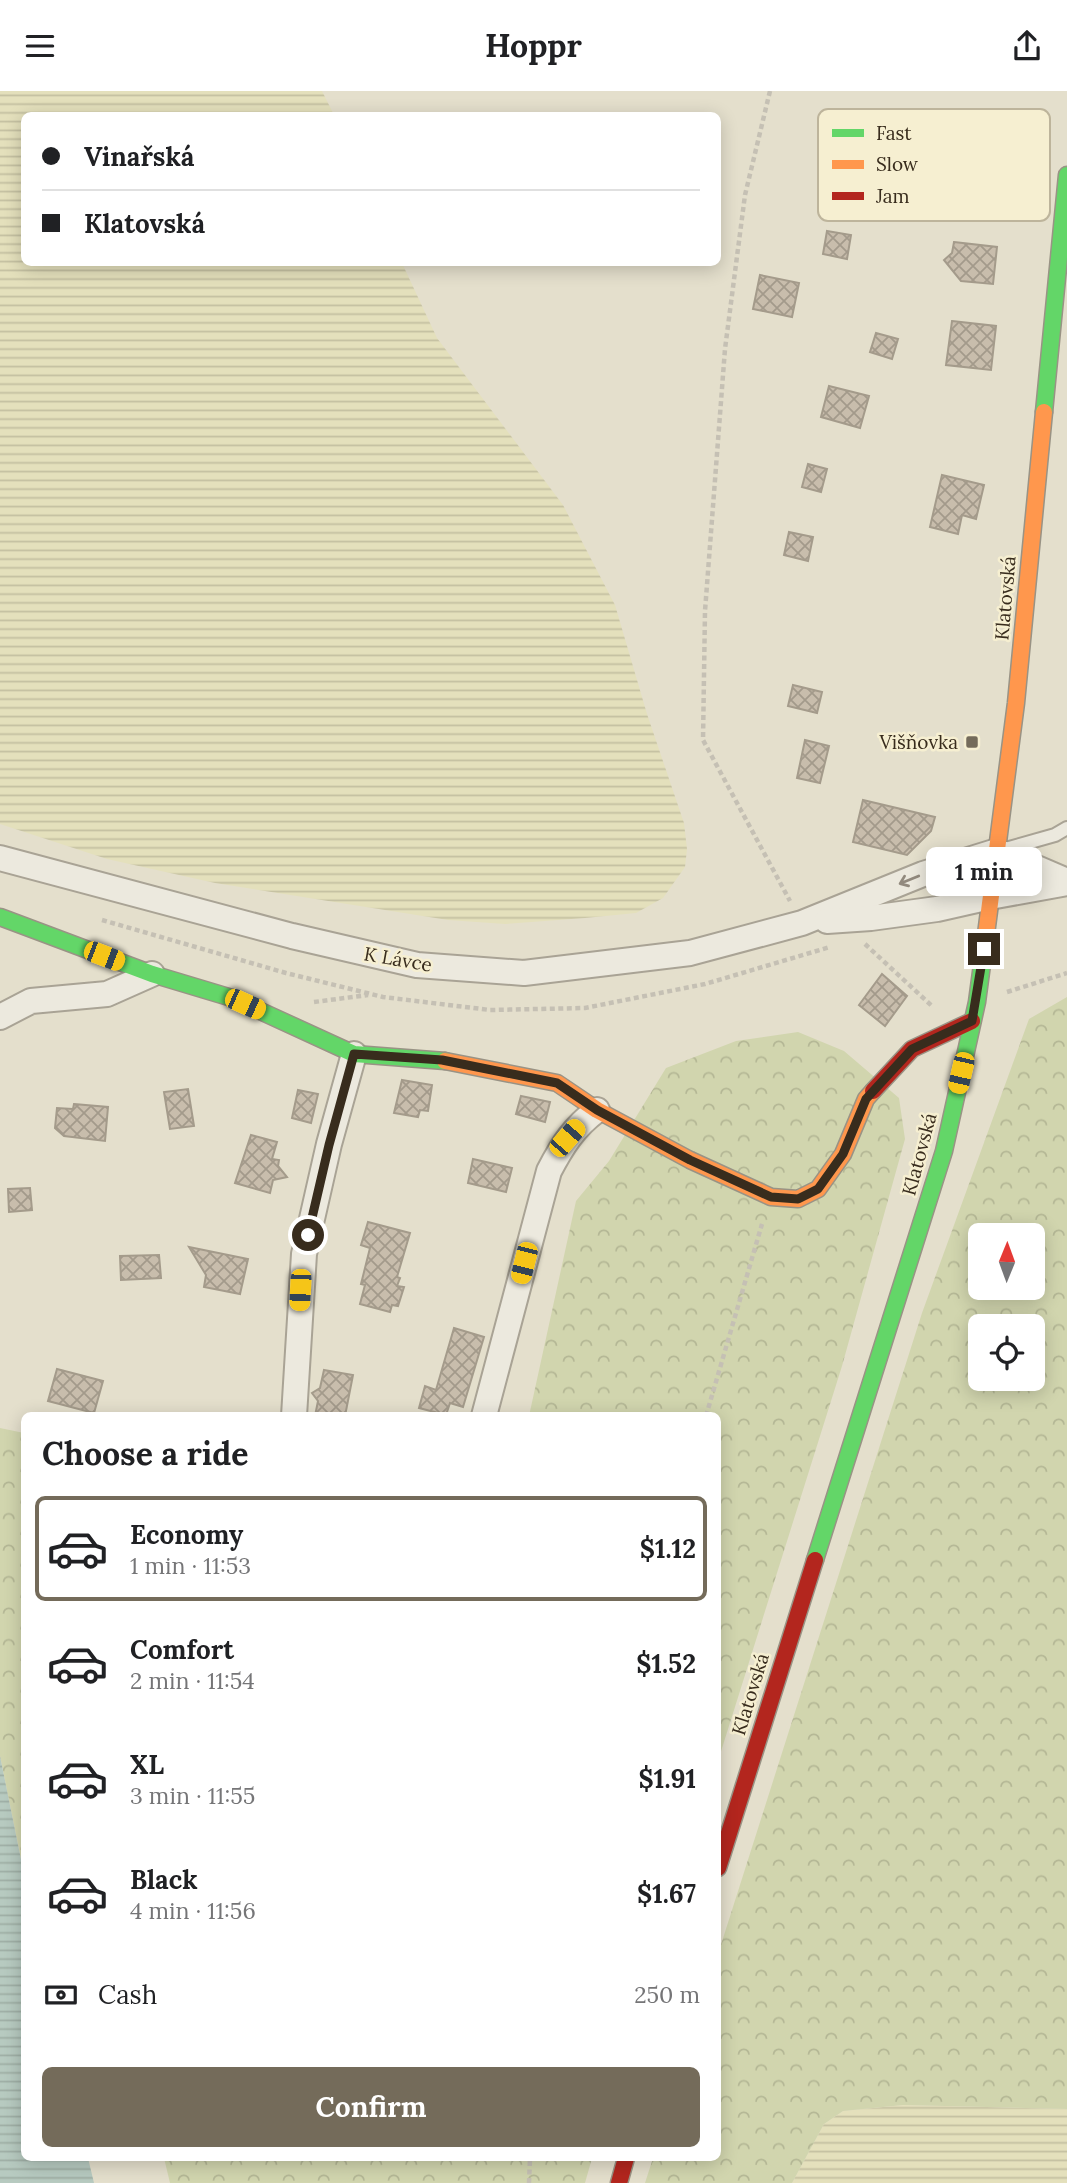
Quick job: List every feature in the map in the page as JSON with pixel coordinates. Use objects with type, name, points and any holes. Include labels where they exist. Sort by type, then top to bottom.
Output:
[{"type":"main road","name":"Klatovská","points":[[721,1858],[944,1151],[976,1002],[1017,690],[1067,175]]},
{"type":"main road","points":[[0,917],[152,974],[232,998],[354,1054],[442,1060],[557,1083],[597,1110],[690,1160],[771,1197],[798,1199],[818,1189],[843,1154],[866,1099],[912,1049],[972,1021]]},
{"type":"main road","points":[[618,2183],[625,2161]]},
{"type":"street","name":"K Lávce","points":[[0,858],[292,936],[416,965],[524,973],[690,953],[802,923],[923,874],[997,851]]},
{"type":"street","points":[[997,851],[1067,882]]},
{"type":"street","name":"K Lávce","points":[[802,923],[937,909],[1067,882]]},
{"type":"street","points":[[0,1017],[31,1001],[107,994],[152,974]]},
{"type":"street","points":[[293,1412],[304,1254],[329,1145],[354,1054]]},
{"type":"street","points":[[485,1412],[550,1171],[567,1138],[582,1121],[597,1110]]},
{"type":"lane","points":[[997,851],[1055,835],[1067,828]]},
{"type":"path","points":[[771,91],[745,195],[725,349],[705,611],[703,740],[802,923]]},
{"type":"path","points":[[976,1002],[1067,973]]},
{"type":"path","points":[[707,1412],[771,1197]]},
{"type":"path","points":[[529,2183],[530,2161]]},
{"type":"shaded area","points":[[0,91],[322,91],[332,112],[21,112],[21,266],[403,266],[437,338],[563,505],[615,605],[647,714],[684,823],[687,849],[685,867],[663,898],[636,913],[505,924],[448,920],[215,883],[107,859],[0,824]]},
{"type":"shaded area","points":[[0,1756],[21,1859],[21,2161],[89,2161],[94,2183],[0,2183]]},
{"type":"shaded area","points":[[903,2105],[1067,2109],[1067,2183],[792,2183],[824,2124],[843,2111]]},
{"type":"green space","points":[[1067,997],[1067,2109],[903,2105],[843,2111],[824,2124],[792,2183],[645,2183],[652,2161],[721,2161],[721,1945],[922,1313],[1029,1019]]},
{"type":"green space","points":[[798,1032],[844,1051],[899,1098],[905,1139],[842,1366],[721,1751],[721,1412],[530,1412],[576,1201],[609,1161],[666,1068],[736,1041]]},
{"type":"green space","points":[[0,1428],[21,1432],[21,1859],[0,1756]]},
{"type":"green space","points":[[165,2161],[591,2161],[585,2183],[170,2183]]},
{"type":"building","points":[[827,231],[851,235],[847,259],[823,254]]},
{"type":"building","points":[[954,242],[997,247],[993,284],[961,281],[944,260],[952,253]]},
{"type":"building","points":[[760,275],[799,283],[792,317],[753,309]]},
{"type":"building","points":[[952,321],[996,326],[991,370],[946,365]]},
{"type":"building","points":[[876,333],[898,339],[892,359],[870,352]]},
{"type":"building","points":[[829,386],[869,396],[860,428],[821,417]]},
{"type":"building","points":[[808,464],[827,469],[821,492],[802,487]]},
{"type":"building","points":[[942,475],[984,485],[976,519],[962,515],[958,534],[930,527]]},
{"type":"building","points":[[789,532],[813,537],[808,561],[784,555]]},
{"type":"building","points":[[793,685],[822,692],[817,713],[788,706]]},
{"type":"building","points":[[805,740],[829,746],[820,783],[797,778]]},
{"type":"building","points":[[863,800],[935,817],[931,831],[907,855],[853,842]]},
{"type":"building","points":[[882,974],[907,996],[885,1026],[859,1005]]},
{"type":"building","points":[[402,1080],[432,1085],[428,1111],[420,1110],[418,1117],[394,1113]]},
{"type":"building","points":[[188,1089],[194,1126],[170,1129],[164,1092]]},
{"type":"building","points":[[298,1090],[318,1094],[311,1123],[292,1118]]},
{"type":"building","points":[[521,1096],[550,1102],[545,1122],[516,1114]]},
{"type":"building","points":[[74,1104],[108,1107],[105,1141],[64,1136],[55,1128],[57,1108],[73,1109]]},
{"type":"building","points":[[251,1135],[277,1142],[272,1159],[279,1160],[278,1166],[287,1177],[273,1180],[270,1193],[235,1183]]},
{"type":"building","points":[[473,1159],[512,1168],[506,1192],[468,1183]]},
{"type":"building","points":[[30,1188],[32,1210],[9,1212],[8,1189]]},
{"type":"building","points":[[368,1222],[410,1233],[397,1277],[400,1278],[397,1286],[404,1287],[398,1306],[392,1305],[390,1312],[360,1304],[365,1285],[361,1284],[370,1248],[361,1245]]},
{"type":"building","points":[[189,1247],[248,1259],[240,1294],[204,1287],[206,1275]]},
{"type":"building","points":[[159,1255],[161,1278],[121,1280],[120,1256]]},
{"type":"building","points":[[454,1328],[484,1337],[463,1407],[450,1403],[447,1412],[419,1408],[425,1386],[436,1390]]},
{"type":"building","points":[[57,1369],[103,1381],[94,1412],[48,1401]]},
{"type":"building","points":[[324,1370],[353,1375],[346,1412],[316,1412],[318,1401],[312,1393],[320,1388]]},
{"type":"traffic: fast","points":[[1044,412],[1067,175]]},
{"type":"traffic: fast","points":[[0,917],[152,974],[232,998],[354,1054],[445,1061]]},
{"type":"traffic: fast","points":[[815,1560],[944,1151],[977,1002],[985,942]]},
{"type":"traffic: slow","points":[[985,942],[1016,703],[1044,412]]},
{"type":"traffic: slow","points":[[445,1061],[557,1083],[597,1110],[690,1160],[771,1197],[798,1199],[818,1189],[843,1154],[866,1099],[873,1091]]},
{"type":"traffic: jam","points":[[873,1091],[912,1049],[972,1021]]},
{"type":"traffic: jam","points":[[721,1858],[815,1560]]},
{"type":"traffic: jam","points":[[619,2183],[625,2161]]},
{"type":"place","name":"Višňovka","points":[[972,742]]},
{"type":"route","points":[[308,1235],[354,1054],[442,1060],[557,1083],[597,1110],[690,1160],[771,1197],[798,1199],[818,1189],[843,1154],[866,1099],[912,1049],[972,1021],[984,949]]}]
